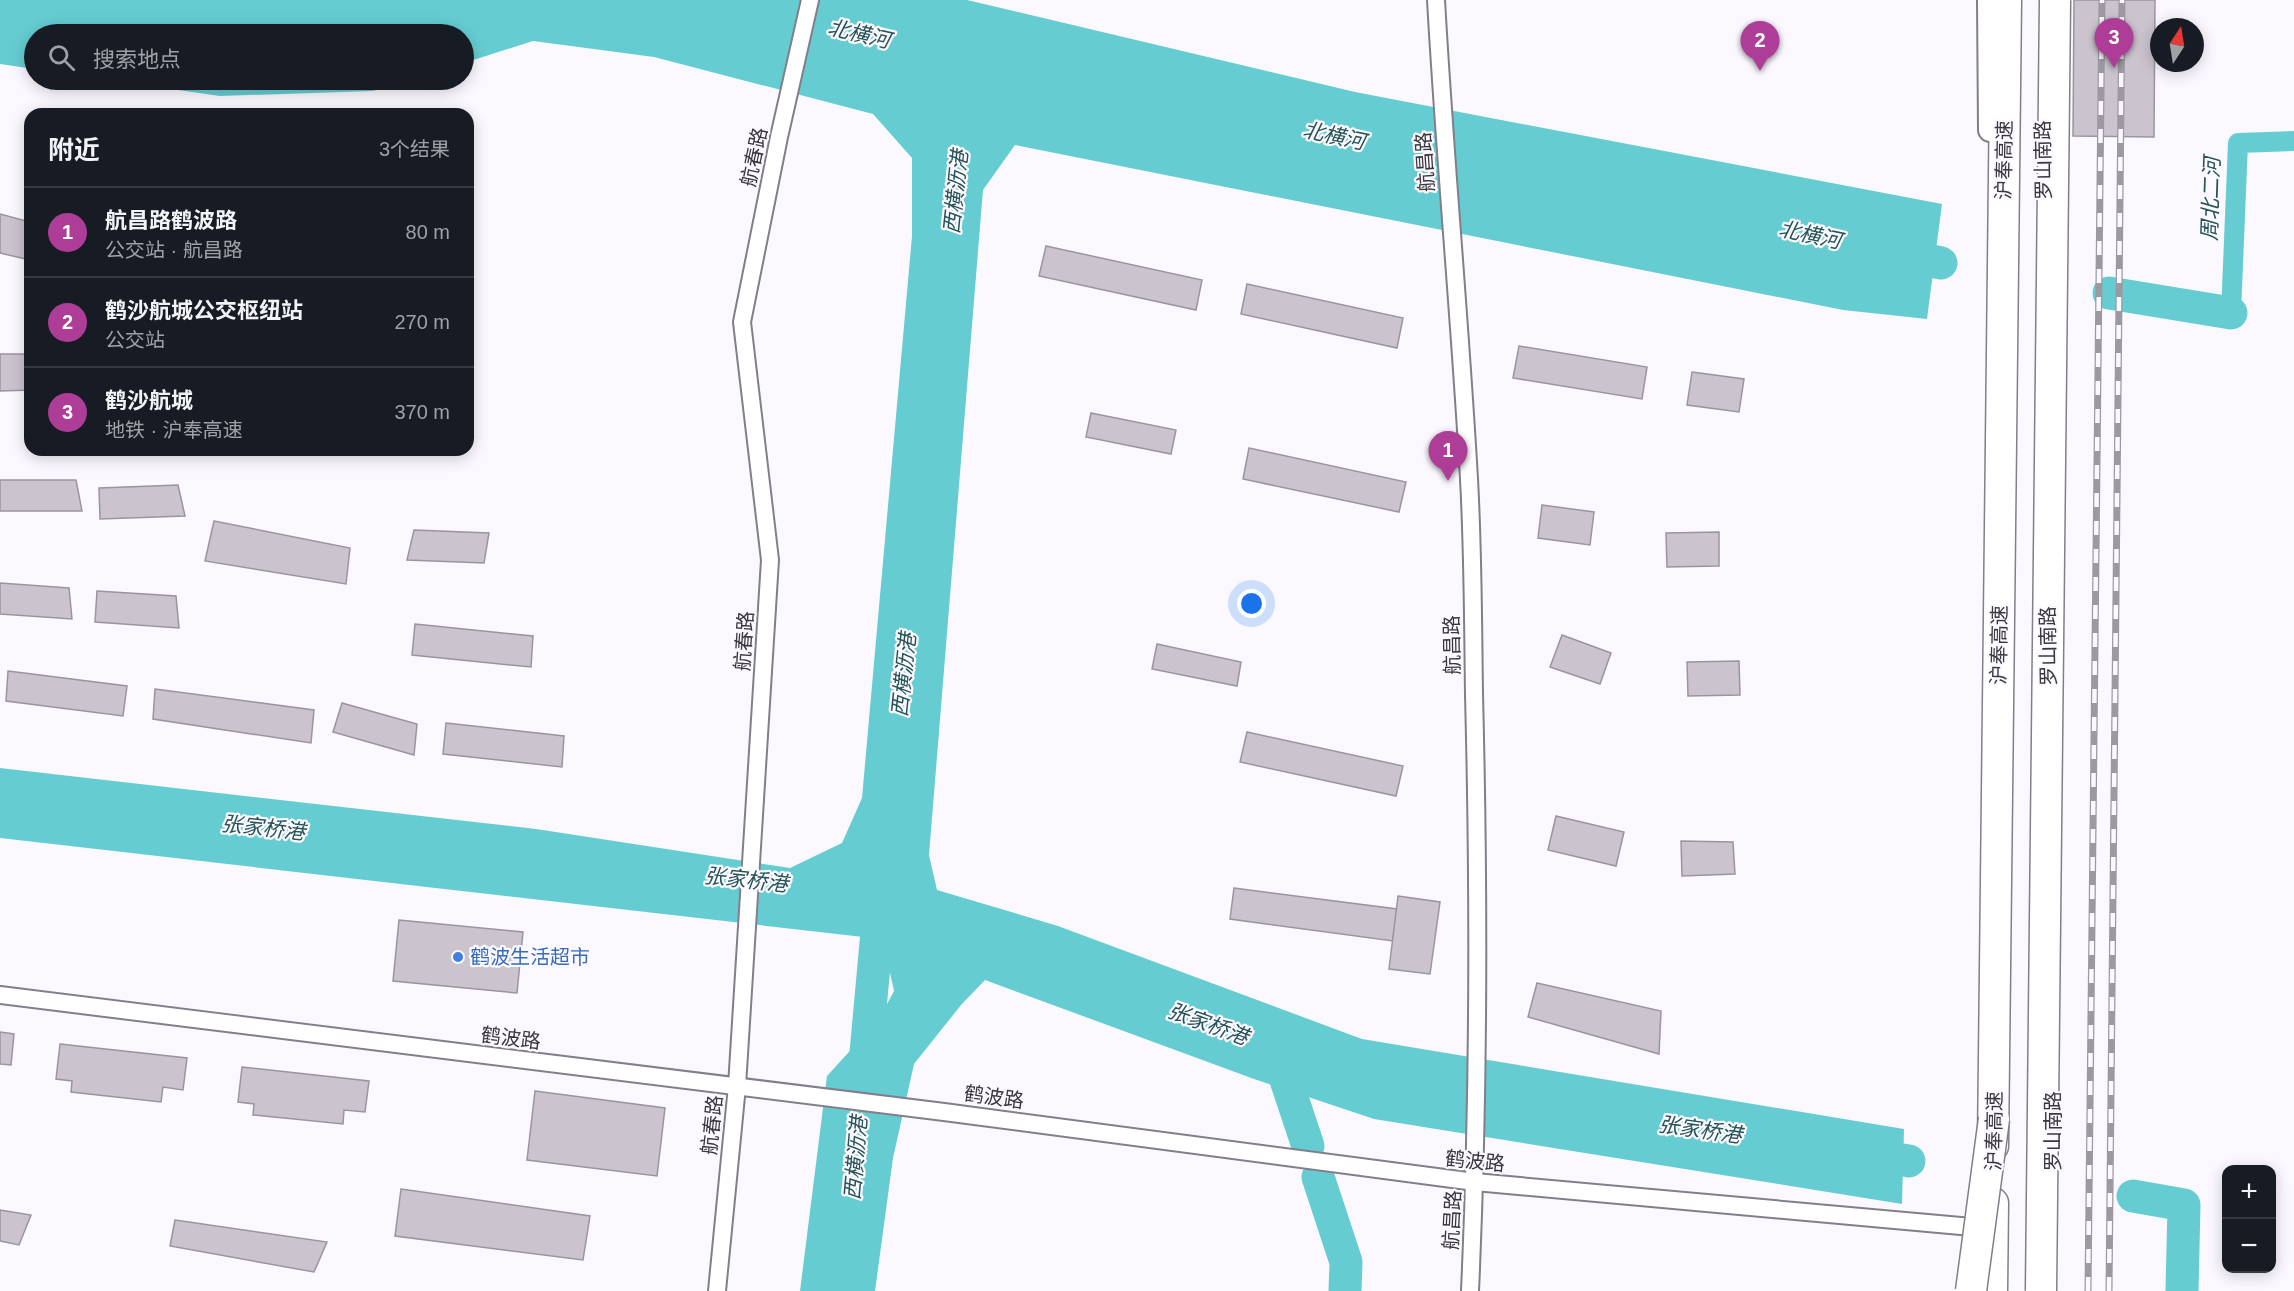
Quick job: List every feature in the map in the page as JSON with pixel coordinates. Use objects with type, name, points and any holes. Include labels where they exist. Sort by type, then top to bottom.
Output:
[{"type":"highway","name":"沪奉高速","points":[[1992,1291],[2006,0]]},
{"type":"highway","points":[[2041,1291],[2055,0]]},
{"type":"highway","points":[[1971,1291],[1994,1119]]},
{"type":"highway","points":[[2042,1119],[2060,1291]]},
{"type":"main road","points":[[1982,1291],[1989,0]]},
{"type":"main road","name":"罗山南路","points":[[2041,0],[2053,1129],[2052,1291]]},
{"type":"street","name":"航春路","points":[[717,1291],[737,1086],[770,560],[742,322],[779,137],[810,0]]},
{"type":"street","name":"航昌路","points":[[1436,0],[1469,482],[1477,812],[1475,1182],[1470,1291]]},
{"type":"street","name":"鹤波路","points":[[0,995],[899,1106],[1475,1182],[1983,1228]]},
{"type":"water","points":[[0,0],[967,0],[1355,92],[1942,204],[1927,319],[1843,310],[1015,145],[983,190],[929,855],[937,890],[1058,926],[1362,1039],[1904,1129],[1902,1204],[1374,1119],[1254,1079],[985,980],[961,1005],[914,1064],[893,1158],[875,1291],[800,1291],[827,1076],[879,1019],[894,991],[886,955],[872,938],[0,838],[0,768],[536,829],[790,868],[842,843],[862,798],[912,236],[912,158],[873,114],[654,57],[533,41],[474,60],[474,24],[24,24],[24,68],[0,64]]},
{"type":"water","points":[[178,90],[376,90],[373,91],[220,96]]},
{"type":"building","points":[[2074,0],[2155,0],[2155,18],[2150,18],[2150,72],[2154,72],[2154,137],[2073,136]]},
{"type":"building","points":[[0,214],[24,220],[24,259],[0,253]]},
{"type":"building","points":[[1046,246],[1202,280],[1196,310],[1039,276]]},
{"type":"building","points":[[1247,284],[1403,318],[1397,348],[1241,314]]},
{"type":"building","points":[[1519,346],[1647,367],[1642,399],[1513,378]]},
{"type":"building","points":[[0,354],[24,354],[24,390],[0,391]]},
{"type":"building","points":[[1692,372],[1744,379],[1739,412],[1687,405]]},
{"type":"building","points":[[1091,413],[1176,430],[1171,454],[1086,437]]},
{"type":"building","points":[[1249,448],[1406,482],[1399,512],[1243,479]]},
{"type":"building","points":[[0,480],[76,480],[82,511],[0,511]]},
{"type":"building","points":[[178,485],[185,516],[100,519],[99,488]]},
{"type":"building","points":[[1542,505],[1594,512],[1590,545],[1538,538]]},
{"type":"building","points":[[214,521],[350,548],[346,584],[205,561]]},
{"type":"building","points":[[414,530],[489,533],[484,563],[407,560]]},
{"type":"building","points":[[1719,532],[1719,566],[1667,567],[1666,533]]},
{"type":"building","points":[[0,583],[69,588],[72,619],[0,614]]},
{"type":"building","points":[[97,591],[176,596],[179,628],[95,622]]},
{"type":"building","points":[[415,624],[533,636],[531,667],[412,655]]},
{"type":"building","points":[[1562,635],[1611,653],[1600,684],[1550,667]]},
{"type":"building","points":[[1157,644],[1241,662],[1237,686],[1152,669]]},
{"type":"building","points":[[1739,661],[1740,695],[1688,696],[1687,662]]},
{"type":"building","points":[[8,671],[127,686],[123,716],[6,701]]},
{"type":"building","points":[[155,689],[314,710],[311,743],[153,719]]},
{"type":"building","points":[[342,703],[417,724],[414,755],[333,732]]},
{"type":"building","points":[[446,723],[564,736],[562,767],[443,754]]},
{"type":"building","points":[[1247,732],[1403,766],[1396,796],[1240,762]]},
{"type":"building","points":[[1556,816],[1624,832],[1616,866],[1548,850]]},
{"type":"building","points":[[1681,841],[1733,842],[1735,874],[1682,876]]},
{"type":"building","points":[[1234,888],[1397,909],[1393,941],[1230,919]]},
{"type":"building","points":[[1398,896],[1440,902],[1430,974],[1389,969]]},
{"type":"building","name":"鹤波生活超市","points":[[399,920],[523,932],[517,993],[393,981]]},
{"type":"building","points":[[1537,983],[1661,1011],[1659,1054],[1528,1017]]},
{"type":"building","points":[[0,1032],[14,1034],[11,1065],[0,1064]]},
{"type":"building","points":[[60,1044],[187,1058],[183,1090],[163,1087],[161,1102],[71,1092],[72,1081],[56,1079]]},
{"type":"building","points":[[242,1067],[369,1081],[365,1112],[344,1110],[343,1124],[253,1115],[254,1104],[238,1102]]},
{"type":"building","points":[[535,1091],[665,1108],[657,1176],[527,1160]]},
{"type":"building","points":[[401,1189],[590,1216],[583,1260],[395,1236]]},
{"type":"building","points":[[0,1210],[31,1215],[19,1245],[0,1241]]},
{"type":"building","points":[[175,1220],[327,1242],[314,1272],[170,1246]]},
{"type":"waterway","name":"周北二河","points":[[2231,313],[2238,143],[2294,141]]},
{"type":"waterway","name":"北横河","points":[[1889,252],[1941,263]]},
{"type":"waterway","name":"北横河","points":[[2109,293],[2231,313]]},
{"type":"waterway","name":"西横沥港","points":[[864,1075],[880,899]]},
{"type":"waterway","points":[[1276,1050],[1308,1146]]},
{"type":"waterway","name":"张家桥港","points":[[1859,1153],[1909,1161]]},
{"type":"waterway","points":[[1318,1177],[1346,1262],[1345,1291]]},
{"type":"waterway","points":[[2133,1196],[2184,1205],[2182,1291]]},
{"type":"railway","points":[[2088,1291],[2102,0]]},
{"type":"railway","points":[[2109,1291],[2122,0]]},
{"type":"place","name":"鹤沙航城","points":[[2114,68]]},
{"type":"place","name":"鹤沙航城公交枢纽站","points":[[1760,71]]},
{"type":"place","name":"航昌路鹤波路","points":[[1448,481]]},
{"type":"place","name":"鹤波生活超市","points":[[458,957]]}]
